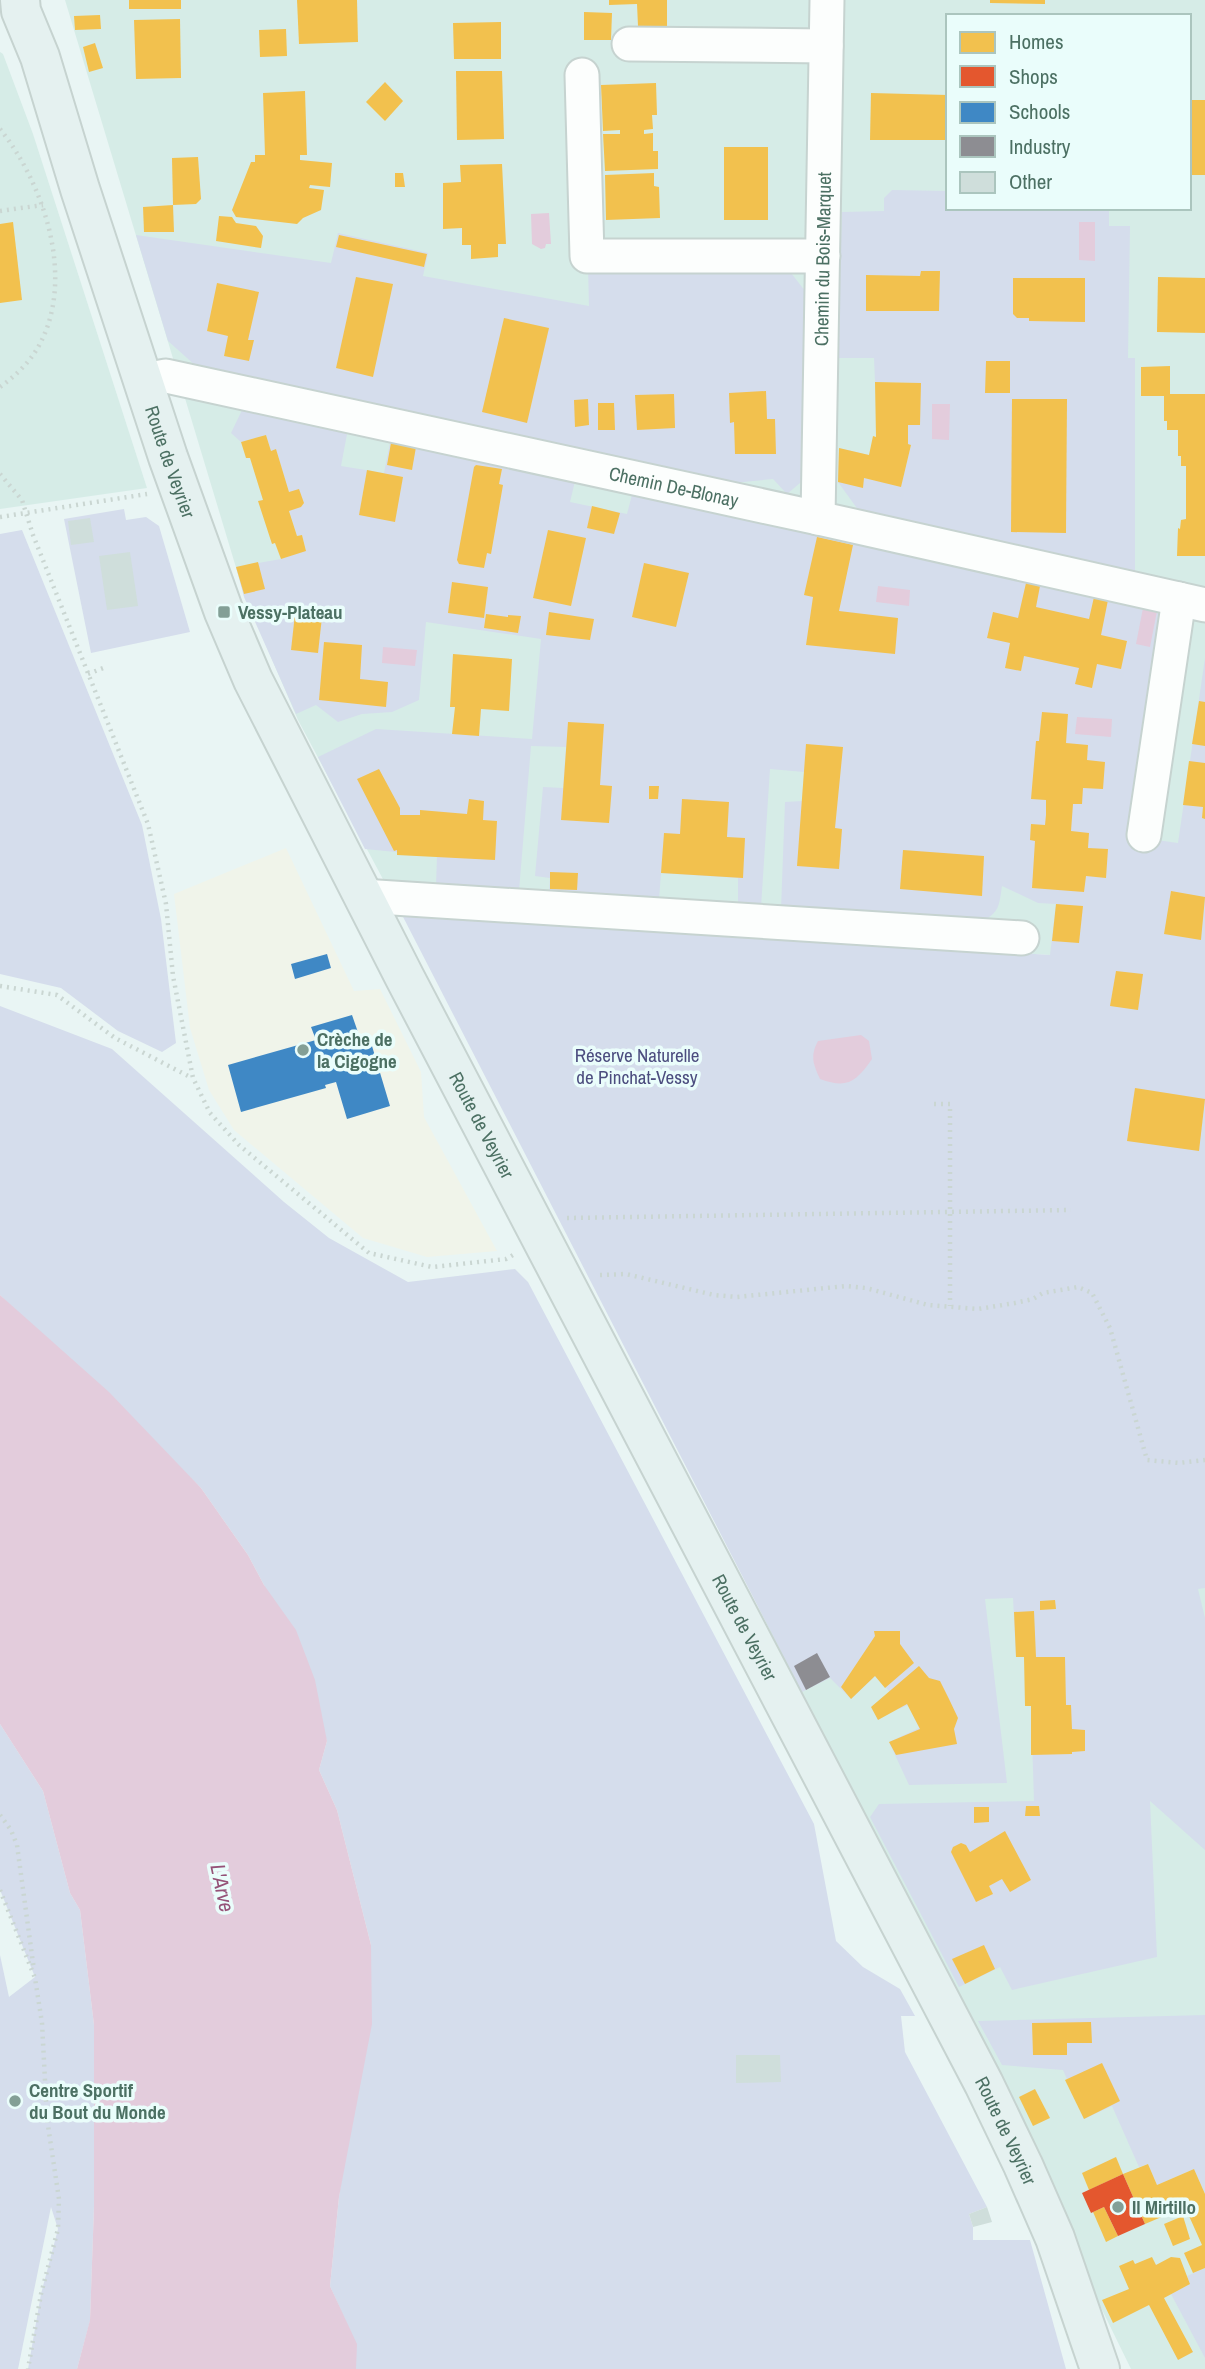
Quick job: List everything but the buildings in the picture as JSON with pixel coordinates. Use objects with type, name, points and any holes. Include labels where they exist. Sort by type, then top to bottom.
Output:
[{"type":"main road","name":"Route de Veyrier","points":[[10,7],[40,57],[80,189],[201,551],[238,646],[362,896],[984,2084],[1047,2218],[1100,2369]]},
{"type":"street","name":"Chemin du Bois-Marquet","points":[[818,518],[827,0]]},
{"type":"street","points":[[629,44],[826,46]]},
{"type":"street","points":[[582,75],[587,256],[823,256]]},
{"type":"street","name":"Chemin De-Blonay","points":[[144,380],[166,376],[1192,602]]},
{"type":"street","points":[[1144,835],[1192,602]]},
{"type":"street","points":[[362,896],[1022,938]]},
{"type":"path","points":[[0,129],[25,165],[43,205],[55,282],[47,328],[37,350],[23,368],[0,387]]},
{"type":"path","points":[[0,211],[43,205]]},
{"type":"path","points":[[0,474],[15,489],[26,513],[148,824],[166,904],[173,976],[193,1078],[210,1113],[239,1145],[369,1253],[432,1267],[506,1259],[514,1255]]},
{"type":"path","points":[[0,517],[151,493]]},
{"type":"path","points":[[88,674],[106,667]]},
{"type":"path","points":[[0,986],[57,995],[115,1038],[193,1078]]},
{"type":"path","points":[[934,1104],[950,1104],[950,1306]]},
{"type":"path","points":[[531,1219],[1072,1210]]},
{"type":"path","points":[[587,1275],[626,1273],[714,1295],[737,1297],[846,1286],[897,1295],[929,1305],[950,1306],[995,1307],[1033,1299],[1043,1293],[1078,1287],[1092,1293],[1110,1328],[1147,1460],[1179,1463],[1205,1460]]},
{"type":"path","points":[[0,1815],[11,1830],[17,1845],[42,2023],[47,2119],[59,2199],[58,2229],[41,2294],[28,2369]]},
{"type":"path","points":[[0,1890],[35,1978]]},
{"type":"shaded area","points":[[65,0],[1205,0],[1205,2369],[1131,2369],[759,1608],[1139,1592],[1050,955],[400,911],[298,720],[244,594]]},
{"type":"shaded area","points":[[0,52],[33,134],[147,488],[0,509]]},
{"type":"shaded area","name":"Crèche de la Cigogne","points":[[286,848],[354,991],[380,989],[421,1072],[424,1117],[497,1251],[427,1257],[363,1238],[234,1130],[209,1090],[190,1028],[174,894]]},
{"type":"green space","points":[[892,190],[946,191],[946,210],[1109,210],[1109,226],[1130,226],[1128,358],[1135,358],[1135,573],[859,511],[838,482],[839,448],[869,455],[864,478],[901,486],[911,445],[908,444],[908,425],[920,425],[920,383],[875,382],[874,358],[837,358],[842,212],[884,211],[884,198]]},
{"type":"green space","points":[[338,233],[428,253],[423,276],[589,306],[588,267],[788,269],[809,296],[806,478],[787,494],[773,479],[733,483],[196,366],[168,341],[136,235],[331,263]]},
{"type":"green space","name":"Réserve Naturelle de Pinchat-Vessy","points":[[244,406],[348,429],[341,466],[384,473],[391,438],[576,477],[570,502],[627,514],[633,491],[1166,607],[1135,837],[1178,843],[1205,658],[1205,1588],[1198,1589],[1205,1618],[1205,1850],[1150,1801],[1157,1957],[1012,1990],[1000,1967],[959,1987],[870,1817],[879,1804],[1034,1801],[1031,1706],[1024,1657],[1016,1657],[1013,1598],[985,1599],[1007,1783],[909,1785],[889,1742],[919,1728],[908,1705],[899,1709],[889,1691],[875,1676],[851,1699],[830,1678],[802,1692],[400,911],[1050,955],[1056,904],[1038,903],[1002,886],[995,912],[979,922],[781,909],[785,802],[802,801],[804,772],[770,769],[761,907],[738,905],[738,878],[661,873],[659,900],[549,893],[550,878],[535,876],[543,787],[563,788],[566,747],[531,746],[519,891],[436,886],[437,856],[365,849],[318,757],[376,729],[532,739],[541,639],[426,622],[419,700],[392,712],[362,714],[338,722],[316,705],[296,714],[244,597],[236,567],[281,559],[306,550],[302,535],[297,536],[284,494],[289,492],[276,450],[271,451],[266,435],[241,442],[231,433]]},
{"type":"green space","points":[[124,509],[126,520],[146,517],[159,526],[190,632],[91,653],[64,519]]},
{"type":"green space","points":[[22,530],[142,825],[161,919],[176,1043],[162,1052],[118,1031],[61,988],[0,974],[0,534]]},
{"type":"green space","points":[[0,1006],[112,1049],[284,1202],[329,1238],[408,1282],[515,1269],[528,1282],[814,1824],[836,1941],[863,1967],[900,1989],[915,2016],[901,2016],[905,2052],[987,2207],[969,2214],[973,2240],[1030,2240],[1066,2369],[356,2369],[356,2344],[330,2286],[371,1945],[337,1810],[319,1770],[327,1741],[264,1585],[248,1555],[201,1488],[0,1295]]},
{"type":"green space","points":[[0,1724],[43,1791],[70,1893],[80,1910],[94,2025],[94,2206],[90,2321],[77,2369],[28,2369],[41,2294],[58,2229],[51,2207],[18,2369],[0,2369],[0,1955],[9,1997],[35,1977],[0,1890]]},
{"type":"green space","points":[[1205,2015],[1205,2194],[1194,2169],[1157,2185],[1148,2164],[1139,2167],[1112,2106],[1084,2119],[1063,2070],[1002,2065],[978,2021]]},
{"type":"green space","points":[[1205,2268],[1205,2358],[1171,2294],[1190,2284],[1187,2276]]},
{"type":"water","points":[[549,213],[551,244],[546,244],[545,248],[541,249],[532,244],[531,214]]},
{"type":"water","points":[[1079,222],[1095,222],[1095,261],[1079,260]]},
{"type":"water","points":[[932,404],[950,404],[949,440],[932,439]]},
{"type":"water","points":[[878,586],[910,590],[909,606],[876,602]]},
{"type":"water","points":[[1143,608],[1157,611],[1150,647],[1136,644]]},
{"type":"water","points":[[383,647],[417,650],[415,666],[382,663]]},
{"type":"water","points":[[1077,717],[1112,719],[1111,737],[1075,734]]},
{"type":"water","points":[[861,1035],[869,1041],[872,1059],[861,1073],[844,1083],[820,1079],[813,1060],[818,1041]]},
{"type":"water","name":"L'Arve","points":[[0,1295],[109,1392],[201,1488],[296,1630],[315,1680],[327,1741],[319,1770],[337,1810],[371,1945],[372,2024],[339,2197],[330,2286],[357,2344],[356,2369],[77,2369],[90,2320],[94,2206],[94,2025],[80,1910],[70,1893],[43,1791],[0,1724]]},
{"type":"place","name":"Vessy-Plateau","points":[[224,612]]},
{"type":"place","name":"Crèche de la Cigogne","points":[[303,1050]]},
{"type":"place","name":"Centre Sportif du Bout du Monde","points":[[15,2101]]},
{"type":"place","name":"Il Mirtillo","points":[[1118,2207]]}]
